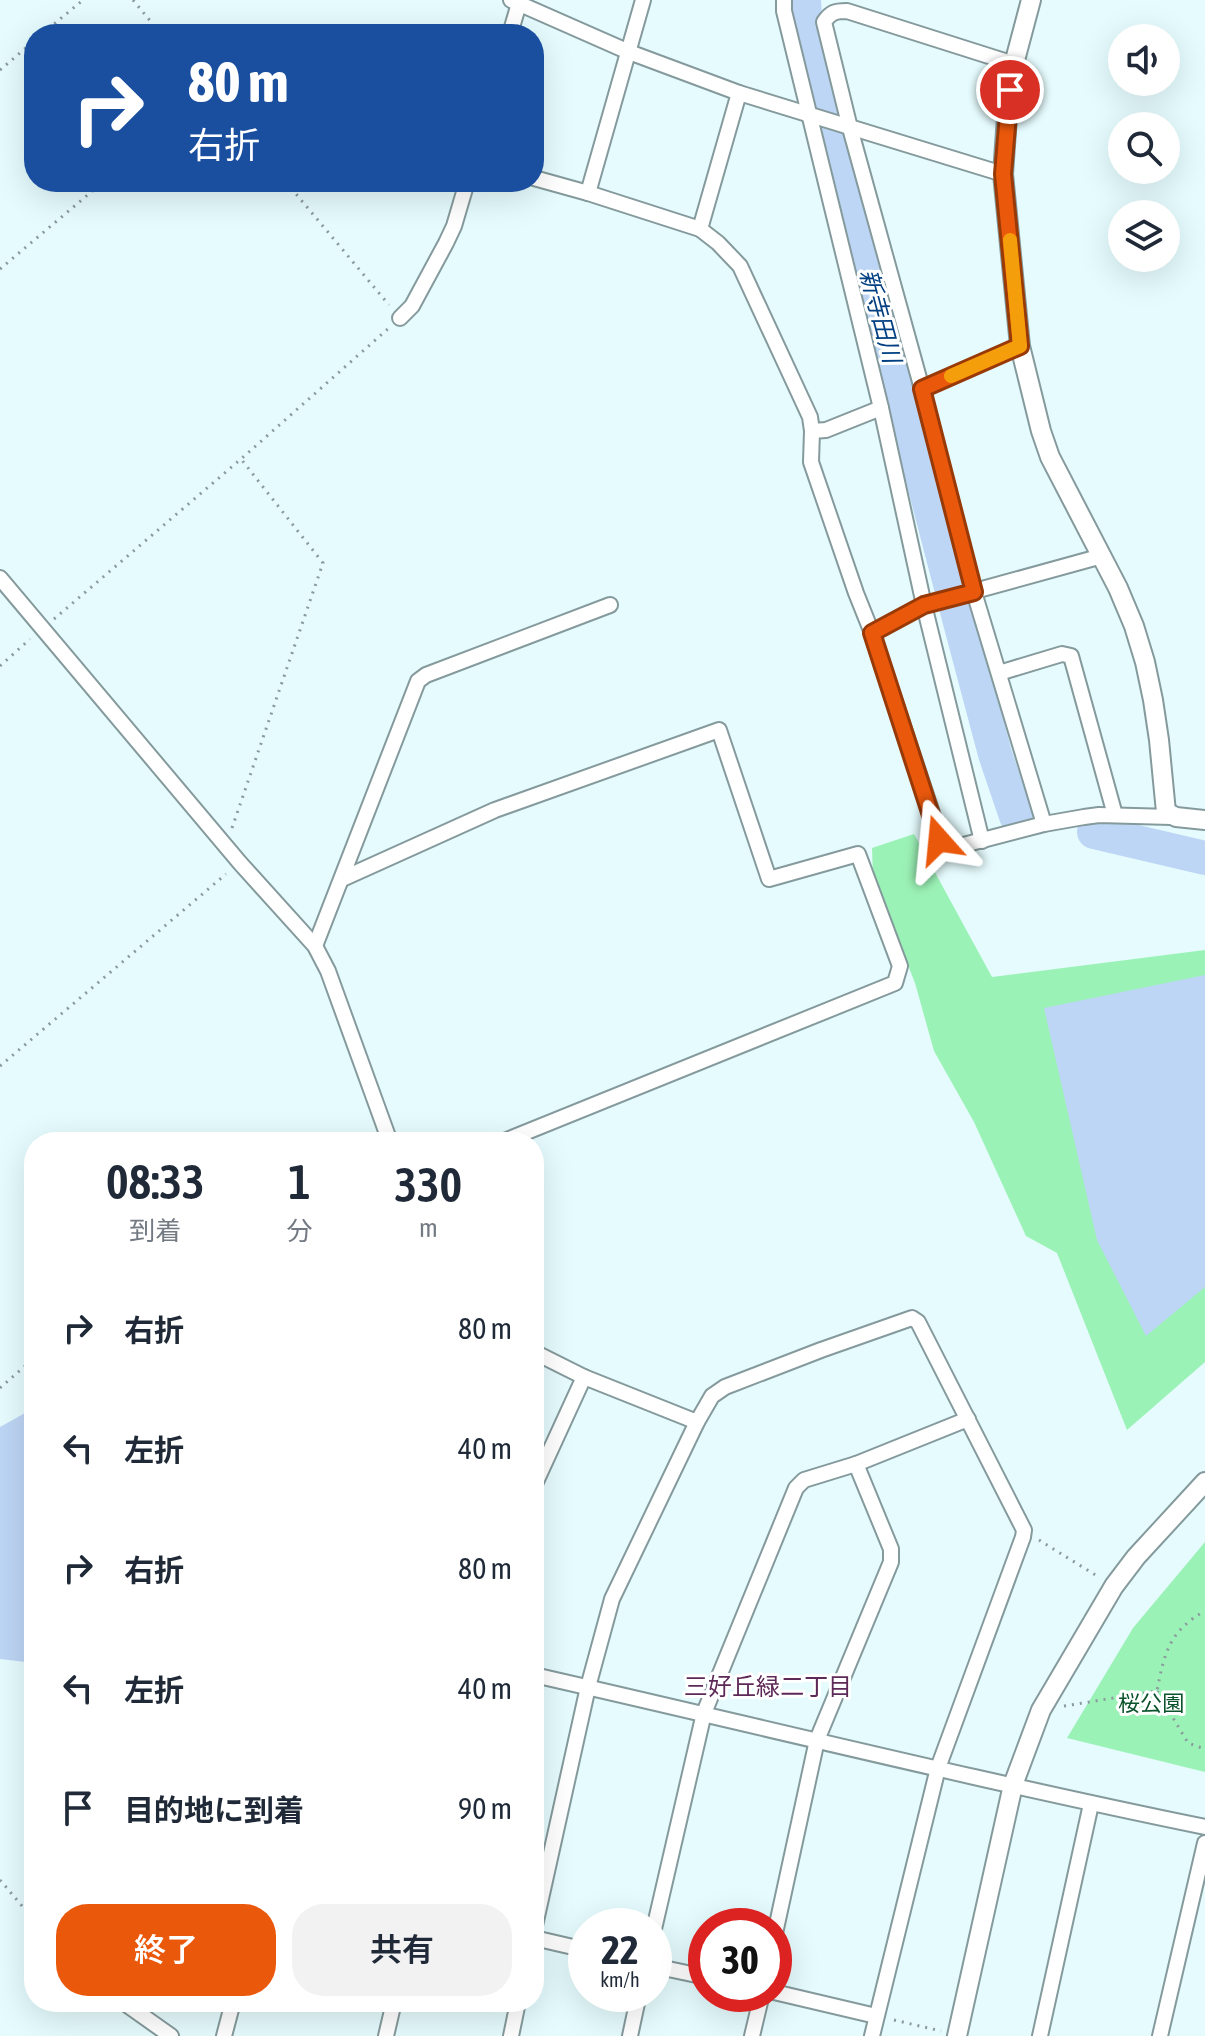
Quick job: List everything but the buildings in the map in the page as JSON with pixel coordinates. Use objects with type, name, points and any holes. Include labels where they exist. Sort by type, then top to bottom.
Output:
[{"type":"street","points":[[588,193],[643,0]]},
{"type":"street","points":[[784,0],[784,11],[982,841]]},
{"type":"street","points":[[1031,0],[1014,64],[1003,174],[1020,346],[1050,457],[1118,588],[1134,626],[1145,662],[1159,740],[1164,807],[1171,817]]},
{"type":"street","points":[[512,24],[517,1],[629,52],[739,93],[1003,174]]},
{"type":"street","points":[[1014,64],[847,11],[836,11],[828,15],[824,22],[974,592],[1044,824]]},
{"type":"street","points":[[700,229],[739,93]]},
{"type":"street","points":[[544,181],[700,229],[740,266],[810,417],[811,462],[872,633],[939,840],[947,848],[1044,824],[1099,815],[1205,820]]},
{"type":"street","points":[[400,318],[412,306],[446,243],[464,192]]},
{"type":"street","points":[[922,389],[1020,346]]},
{"type":"street","points":[[812,431],[826,430],[881,408]]},
{"type":"street","points":[[872,633],[924,605],[1102,556]]},
{"type":"street","points":[[0,578],[240,863],[315,946],[328,971],[386,1132]]},
{"type":"street","points":[[315,946],[418,681],[426,675],[610,605]]},
{"type":"street","points":[[999,673],[1062,654],[1071,656],[1115,815]]},
{"type":"street","points":[[342,879],[495,810],[719,730],[769,879],[858,854],[900,966],[895,983],[527,1132]]},
{"type":"street","points":[[544,1885],[588,1687],[612,1599],[712,1396],[725,1387],[912,1318],[918,1322],[1024,1530],[1022,1543],[938,1768],[872,2036]]},
{"type":"street","points":[[544,1357],[584,1377],[697,1422]]},
{"type":"street","points":[[544,1464],[584,1377]]},
{"type":"street","points":[[659,1908],[704,1713],[796,1488],[804,1480],[856,1464],[968,1419]]},
{"type":"street","points":[[781,1908],[817,1740],[891,1562],[891,1549],[856,1464]]},
{"type":"street","points":[[957,2036],[1013,1785],[1041,1710],[1114,1586],[1136,1557],[1205,1482]]},
{"type":"street","points":[[544,1677],[1091,1804],[1205,1827]]},
{"type":"street","points":[[1040,2036],[1091,1804]]},
{"type":"street","points":[[1160,2036],[1205,1843]]},
{"type":"street","points":[[544,1940],[568,1946]]},
{"type":"street","points":[[792,1996],[876,2016]]},
{"type":"street","points":[[137,2012],[171,2036]]},
{"type":"street","points":[[224,2036],[230,2012]]},
{"type":"street","points":[[386,2036],[392,2012]]},
{"type":"street","points":[[511,2036],[516,2012]]},
{"type":"street","points":[[630,2036],[635,2012]]},
{"type":"street","points":[[752,2036],[758,2012]]},
{"type":"path","points":[[54,24],[83,0]]},
{"type":"path","points":[[133,0],[153,24]]},
{"type":"path","points":[[0,70],[24,50]]},
{"type":"path","points":[[0,269],[91,192]]},
{"type":"path","points":[[0,666],[400,318],[294,192]]},
{"type":"path","points":[[226,844],[323,563],[241,459]]},
{"type":"path","points":[[0,1066],[240,863]]},
{"type":"path","points":[[0,1388],[24,1367]]},
{"type":"path","points":[[1024,1530],[1079,1566]]},
{"type":"path","points":[[1205,1611],[1178,1630],[1163,1658],[1157,1691],[1188,1743],[1205,1749]]},
{"type":"path","points":[[1041,1710],[1157,1691]]},
{"type":"path","points":[[0,1880],[24,1908]]},
{"type":"path","points":[[876,2016],[957,2036]]},
{"type":"green space","points":[[914,834],[992,977],[1205,950],[1205,1362],[1127,1430],[1057,1253],[1026,1236],[974,1122],[934,1051],[915,983],[873,877],[872,848]]},
{"type":"green space","name":"桜公園","points":[[1205,1542],[1205,1772],[1067,1738],[1133,1628]]},
{"type":"water","points":[[1205,975],[1205,1287],[1146,1336],[1097,1240],[1044,1008]]},
{"type":"water","points":[[24,1414],[24,1662],[0,1659],[0,1427]]},
{"type":"waterway","name":"新寺田川","points":[[804,0],[809,42],[995,754],[1016,816]]},
{"type":"waterway","name":"新寺田川","points":[[1094,832],[1205,858]]},
{"type":"slow traffic","points":[[951,376],[1020,346],[1010,240]]},
{"type":"district","name":"三好丘緑二丁目","points":[[768,1687]]},
{"type":"route","points":[[939,840],[872,633],[924,605],[974,592],[922,389],[1020,346],[1003,174],[1010,90]]}]
